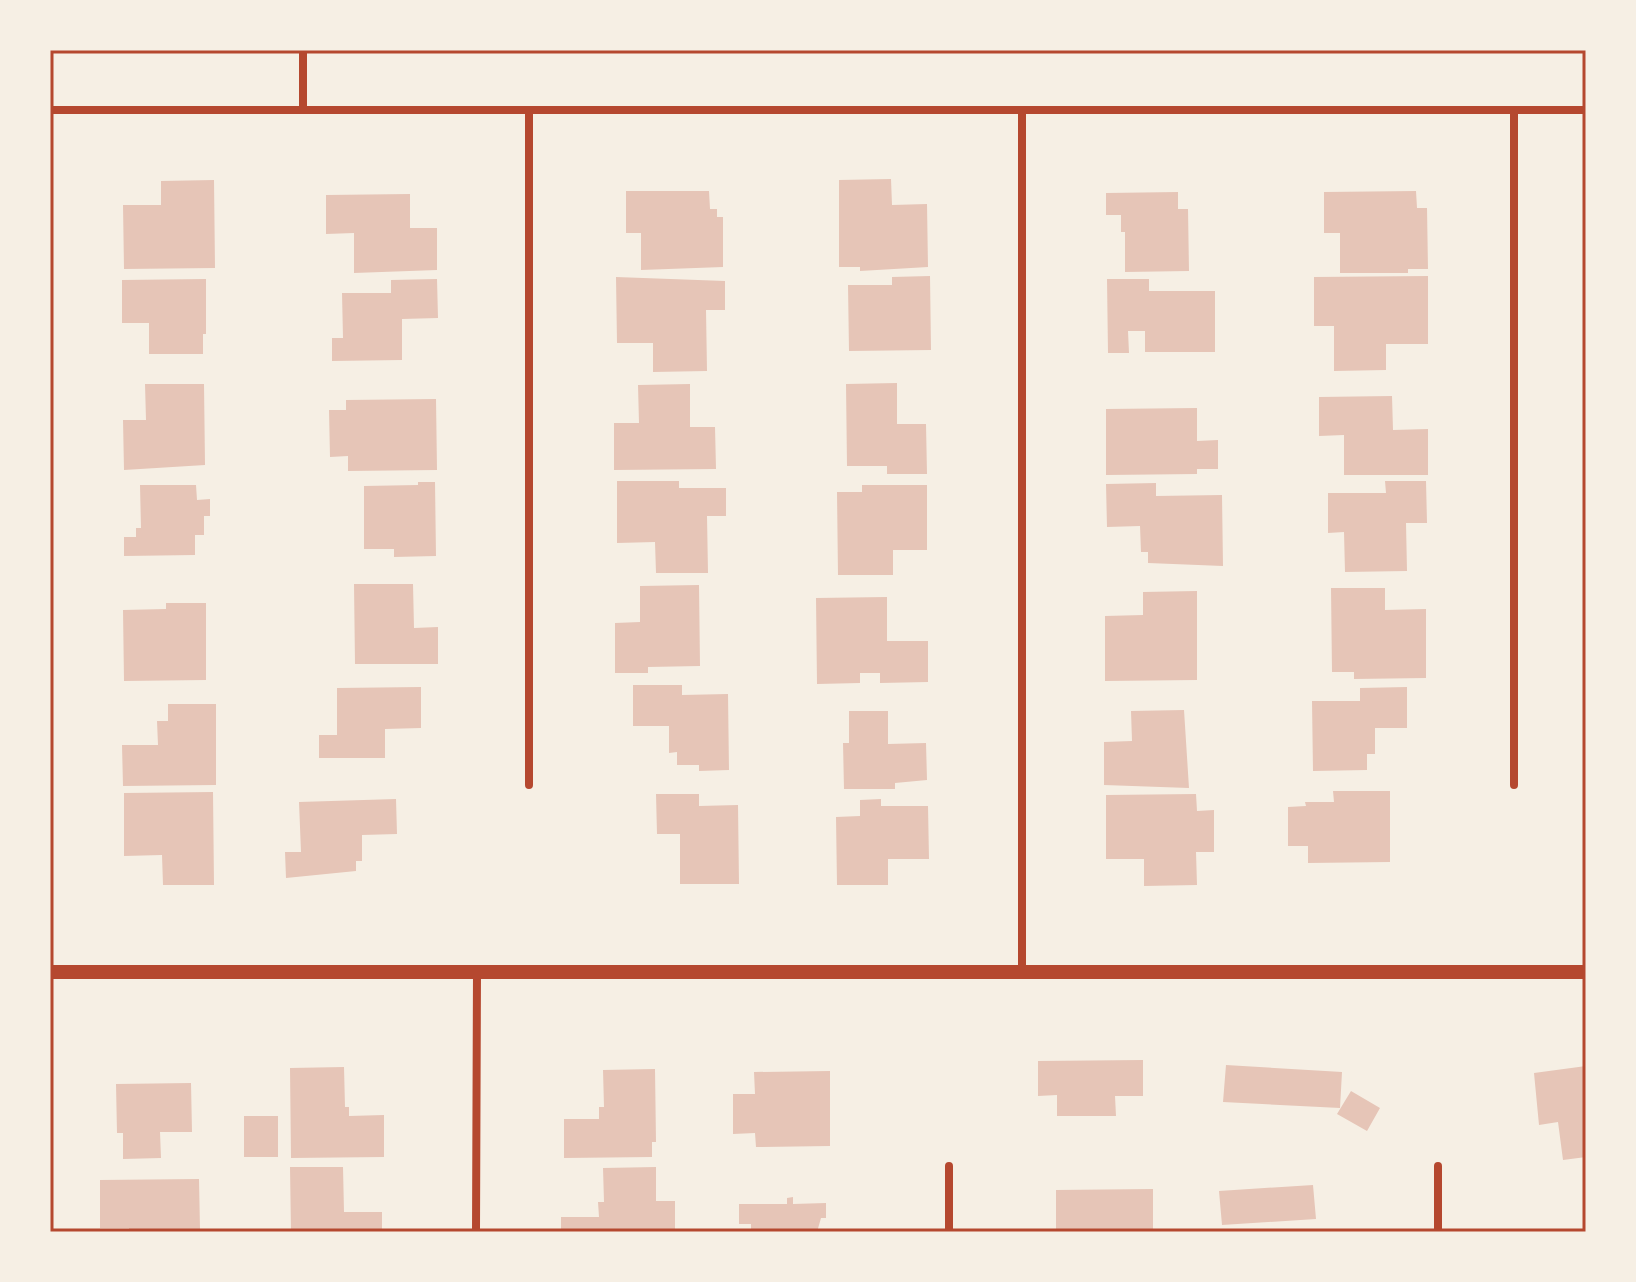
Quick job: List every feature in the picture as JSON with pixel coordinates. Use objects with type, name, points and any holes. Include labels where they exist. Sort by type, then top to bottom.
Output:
[{"type":"street","points":[[303,50],[303,110]]},
{"type":"street","points":[[50,110],[1586,110]]},
{"type":"street","points":[[529,110],[529,785]]},
{"type":"street","points":[[1022,110],[1022,972]]},
{"type":"street","points":[[1514,110],[1514,785]]},
{"type":"street","points":[[50,972],[1586,972]]},
{"type":"street","points":[[476,1232],[477,972]]},
{"type":"street","points":[[949,1166],[949,1232]]},
{"type":"street","points":[[1438,1166],[1438,1232]]},
{"type":"building","points":[[891,179],[892,205],[927,204],[928,267],[860,271],[860,267],[839,267],[839,180]]},
{"type":"building","points":[[214,180],[215,268],[124,269],[123,205],[161,205],[161,181]]},
{"type":"building","points":[[626,191],[709,191],[710,209],[717,209],[717,217],[723,217],[723,267],[641,270],[641,233],[626,233]]},
{"type":"building","points":[[1416,191],[1417,208],[1427,208],[1428,269],[1408,269],[1408,273],[1340,273],[1340,233],[1324,233],[1324,192]]},
{"type":"building","points":[[1178,192],[1178,209],[1188,209],[1189,271],[1125,272],[1125,232],[1121,232],[1121,215],[1106,215],[1106,193]]},
{"type":"building","points":[[410,194],[410,228],[437,228],[437,270],[354,273],[354,233],[326,234],[326,195]]},
{"type":"building","points":[[930,276],[931,350],[849,351],[848,285],[892,285],[892,277]]},
{"type":"building","points":[[1428,276],[1428,344],[1386,344],[1386,370],[1334,371],[1334,326],[1314,326],[1314,277]]},
{"type":"building","points":[[616,277],[725,281],[725,310],[706,310],[707,371],[653,372],[653,343],[617,343]]},
{"type":"building","points":[[206,279],[203,354],[149,354],[149,323],[122,323],[122,280]]},
{"type":"building","points":[[437,279],[438,318],[402,319],[402,360],[332,361],[332,338],[343,338],[342,293],[391,293],[391,280]]},
{"type":"building","points":[[1107,279],[1149,279],[1149,291],[1215,291],[1215,352],[1145,352],[1145,331],[1128,331],[1129,353],[1108,353]]},
{"type":"building","points":[[897,383],[897,424],[926,424],[927,474],[887,474],[887,466],[847,466],[846,384]]},
{"type":"building","points":[[145,384],[204,384],[205,465],[124,470],[123,420],[146,420]]},
{"type":"building","points":[[690,384],[690,427],[715,427],[716,469],[614,470],[614,423],[639,423],[638,385]]},
{"type":"building","points":[[1392,396],[1393,430],[1428,429],[1428,475],[1344,475],[1344,435],[1319,436],[1319,397]]},
{"type":"building","points":[[436,399],[437,470],[348,471],[348,456],[330,457],[329,410],[346,410],[346,400]]},
{"type":"building","points":[[1197,408],[1197,441],[1218,440],[1218,469],[1197,469],[1197,474],[1106,475],[1106,409]]},
{"type":"building","points":[[617,481],[679,481],[679,488],[726,488],[726,516],[707,516],[708,573],[656,573],[655,542],[617,543]]},
{"type":"building","points":[[1385,481],[1426,481],[1427,523],[1406,523],[1407,571],[1345,572],[1344,532],[1328,533],[1328,493],[1386,493]]},
{"type":"building","points":[[418,482],[435,482],[436,556],[394,557],[394,549],[364,549],[364,486],[418,485]]},
{"type":"building","points":[[1156,483],[1156,496],[1222,495],[1223,566],[1148,563],[1148,552],[1141,552],[1140,526],[1107,527],[1106,484]]},
{"type":"building","points":[[140,485],[196,485],[197,500],[210,499],[210,516],[204,516],[204,535],[195,535],[195,555],[124,556],[124,537],[136,537],[136,528],[141,528]]},
{"type":"building","points":[[862,485],[927,485],[927,550],[893,550],[893,575],[838,575],[837,492],[862,492]]},
{"type":"building","points":[[354,584],[413,584],[414,628],[438,627],[438,664],[355,664]]},
{"type":"building","points":[[699,585],[700,666],[648,667],[648,673],[615,673],[615,623],[640,622],[640,586]]},
{"type":"building","points":[[1331,588],[1385,588],[1385,610],[1426,609],[1426,678],[1354,679],[1354,672],[1332,672]]},
{"type":"building","points":[[1197,591],[1197,680],[1105,681],[1105,616],[1143,615],[1143,592]]},
{"type":"building","points":[[887,597],[887,641],[928,641],[928,682],[880,683],[880,673],[860,673],[860,683],[817,684],[816,598]]},
{"type":"building","points":[[166,603],[206,603],[206,680],[124,681],[123,610],[166,609]]},
{"type":"building","points":[[633,685],[682,685],[682,695],[728,694],[729,770],[699,771],[699,765],[677,765],[677,752],[669,753],[669,726],[633,726]]},
{"type":"building","points":[[421,687],[421,728],[385,729],[385,758],[319,758],[319,735],[337,735],[337,688]]},
{"type":"building","points":[[1407,687],[1407,728],[1375,728],[1375,754],[1367,754],[1367,770],[1313,771],[1312,701],[1360,701],[1360,688]]},
{"type":"building","points":[[168,704],[216,704],[216,785],[123,786],[122,745],[158,745],[157,721],[168,721]]},
{"type":"building","points":[[1184,710],[1189,788],[1104,785],[1104,742],[1132,741],[1131,711]]},
{"type":"building","points":[[849,711],[888,711],[888,744],[926,743],[927,780],[895,783],[895,789],[844,789],[843,743],[849,743]]},
{"type":"building","points":[[1333,791],[1390,791],[1390,862],[1308,863],[1308,846],[1288,846],[1288,807],[1306,806],[1305,802],[1334,802]]},
{"type":"building","points":[[213,792],[214,885],[163,885],[162,855],[124,856],[124,793]]},
{"type":"building","points":[[656,794],[699,794],[699,806],[738,805],[739,884],[680,884],[680,834],[657,834]]},
{"type":"building","points":[[1196,794],[1197,811],[1214,810],[1214,852],[1196,852],[1197,885],[1144,886],[1144,859],[1106,859],[1106,795]]},
{"type":"building","points":[[396,799],[397,834],[362,835],[362,861],[356,861],[356,871],[286,878],[285,852],[301,852],[299,802]]},
{"type":"building","points":[[881,799],[881,806],[928,806],[929,859],[888,859],[888,885],[837,885],[836,817],[860,816],[860,800]]},
{"type":"building","points":[[1143,1060],[1143,1096],[1115,1096],[1116,1116],[1057,1116],[1057,1095],[1038,1096],[1038,1061]]},
{"type":"building","points":[[1226,1065],[1342,1072],[1340,1108],[1223,1102]]},
{"type":"building","points":[[1586,1066],[1586,1157],[1563,1160],[1558,1122],[1539,1125],[1534,1073]]},
{"type":"building","points":[[344,1067],[345,1107],[349,1107],[349,1116],[384,1115],[384,1157],[291,1158],[290,1068]]},
{"type":"building","points":[[655,1069],[656,1142],[652,1142],[652,1157],[564,1158],[564,1119],[599,1119],[599,1107],[604,1107],[603,1070]]},
{"type":"building","points":[[830,1071],[830,1146],[756,1147],[755,1133],[733,1134],[733,1094],[755,1094],[754,1072]]},
{"type":"building","points":[[191,1083],[192,1132],[160,1132],[161,1158],[123,1159],[123,1133],[117,1133],[116,1084]]},
{"type":"building","points":[[1351,1091],[1380,1108],[1367,1131],[1337,1114]]},
{"type":"building","points":[[244,1116],[278,1116],[278,1157],[244,1157]]},
{"type":"building","points":[[290,1167],[343,1167],[344,1212],[382,1212],[382,1232],[291,1232]]},
{"type":"building","points":[[656,1167],[656,1201],[675,1201],[675,1232],[561,1232],[561,1217],[599,1217],[598,1202],[604,1202],[603,1168]]},
{"type":"building","points":[[199,1179],[200,1229],[129,1232],[129,1228],[100,1228],[100,1180]]},
{"type":"building","points":[[1313,1185],[1316,1219],[1222,1225],[1219,1191]]},
{"type":"building","points":[[1153,1189],[1153,1232],[1056,1232],[1056,1190]]},
{"type":"building","points":[[793,1197],[793,1204],[826,1203],[826,1218],[821,1218],[817,1232],[751,1232],[751,1224],[739,1224],[739,1204],[787,1204],[787,1198]]}]
